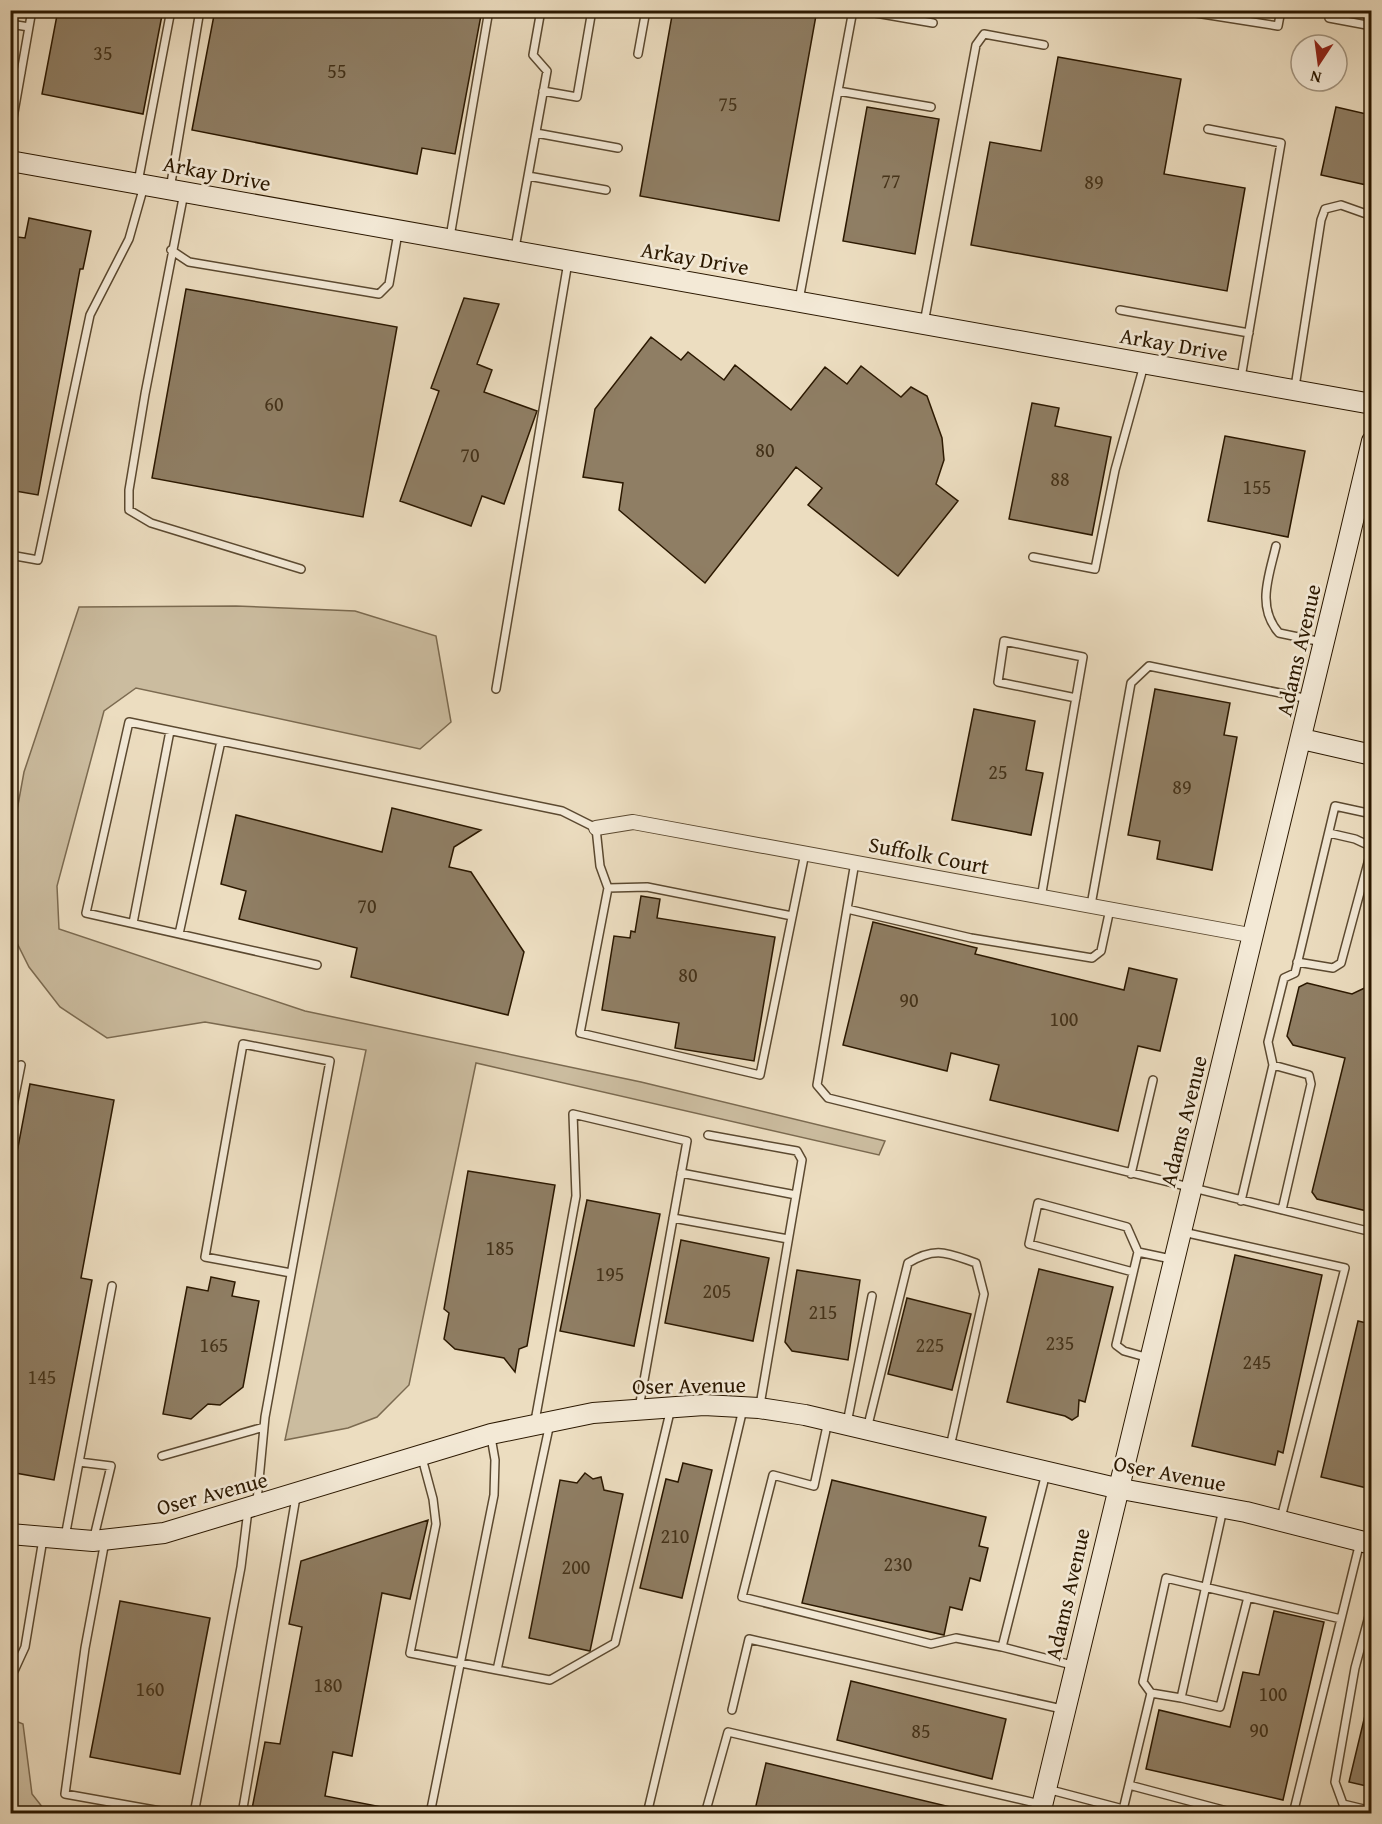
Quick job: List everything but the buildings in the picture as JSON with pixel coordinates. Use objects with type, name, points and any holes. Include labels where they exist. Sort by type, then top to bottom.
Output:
[{"type":"street","name":"Arkay Drive","points":[[10,161],[799,300],[1371,404]]},
{"type":"street","name":"Adams Avenue","points":[[1043,1802],[1116,1488],[1255,936],[1371,441]]},
{"type":"street","points":[[1302,739],[1371,755]]},
{"type":"street","name":"Suffolk Court","points":[[596,828],[633,822],[1255,936]]},
{"type":"street","name":"Oser Avenue","points":[[10,1534],[99,1540],[164,1533],[491,1434],[543,1422],[639,1408],[672,1406],[752,1407],[837,1423],[1116,1488],[1224,1508],[1367,1541]]},
{"type":"lane","points":[[10,135],[32,10]]},
{"type":"lane","points":[[10,555],[38,560],[90,315],[129,239],[171,10]]},
{"type":"lane","points":[[200,10],[171,250],[129,490],[129,510],[152,523],[301,569]]},
{"type":"lane","points":[[450,240],[489,10]]},
{"type":"lane","points":[[515,251],[547,71],[533,55],[541,10]]},
{"type":"lane","points":[[543,91],[577,97],[592,10]]},
{"type":"lane","points":[[638,54],[646,10]]},
{"type":"lane","points":[[799,300],[853,10]]},
{"type":"lane","points":[[858,10],[933,23]]},
{"type":"lane","points":[[1177,10],[1278,26],[1281,10]]},
{"type":"lane","points":[[1330,10],[1329,18],[1371,26]]},
{"type":"lane","points":[[10,24],[29,27]]},
{"type":"lane","points":[[924,323],[976,45],[984,34],[1044,45]]},
{"type":"lane","points":[[10,71],[21,73]]},
{"type":"lane","points":[[838,91],[931,107]]},
{"type":"lane","points":[[1209,129],[1281,143],[1241,380]]},
{"type":"lane","points":[[536,133],[618,148]]},
{"type":"lane","points":[[528,176],[606,190]]},
{"type":"lane","points":[[1294,390],[1321,220],[1325,209],[1341,204],[1371,216]]},
{"type":"lane","points":[[171,250],[189,262],[379,294],[389,284],[398,231]]},
{"type":"lane","points":[[496,689],[568,260]]},
{"type":"lane","points":[[1120,310],[1249,333]]},
{"type":"lane","points":[[1033,557],[1095,569],[1115,470],[1144,363]]},
{"type":"lane","points":[[1276,546],[1265,593],[1265,611],[1279,633],[1324,643]]},
{"type":"lane","points":[[1041,898],[1076,698],[1083,657],[1004,641],[998,682],[1076,698]]},
{"type":"lane","points":[[1091,905],[1131,683],[1149,666],[1311,699]]},
{"type":"lane","points":[[317,965],[86,913],[129,722],[562,811],[596,828],[600,866],[608,888],[580,1033],[760,1075],[805,853]]},
{"type":"lane","points":[[133,923],[171,731]]},
{"type":"lane","points":[[179,934],[221,741]]},
{"type":"lane","points":[[1241,1201],[1273,1065],[1268,1042],[1284,978],[1295,973],[1335,806],[1371,814]]},
{"type":"lane","points":[[1298,962],[1333,968],[1341,963],[1370,859],[1370,846],[1355,839],[1329,833]]},
{"type":"lane","points":[[855,862],[817,1085],[828,1098],[1371,1232]]},
{"type":"lane","points":[[608,888],[647,886],[792,916]]},
{"type":"lane","points":[[847,909],[971,938],[1092,958],[1101,951],[1110,909]]},
{"type":"lane","points":[[194,1814],[252,1508],[264,1427],[330,1060],[243,1044],[205,1257],[291,1273]]},
{"type":"lane","points":[[10,1121],[21,1065]]},
{"type":"lane","points":[[1273,1065],[1309,1075],[1311,1084],[1282,1210]]},
{"type":"lane","points":[[1131,1174],[1153,1080]]},
{"type":"lane","points":[[497,1670],[543,1422],[576,1196],[573,1114],[687,1140],[639,1408]]},
{"type":"lane","points":[[647,1814],[752,1407],[788,1239],[802,1160],[797,1151],[708,1135]]},
{"type":"lane","points":[[681,1173],[796,1195]]},
{"type":"lane","points":[[1133,1272],[1029,1244],[1038,1203],[1127,1227],[1138,1252],[1116,1345],[1124,1351],[1149,1358]]},
{"type":"lane","points":[[674,1218],[788,1239]]},
{"type":"lane","points":[[1181,1231],[1345,1268],[1280,1521]]},
{"type":"lane","points":[[867,1430],[908,1263],[924,1253],[942,1251],[976,1263],[984,1294],[949,1449]]},
{"type":"lane","points":[[1138,1252],[1174,1260]]},
{"type":"lane","points":[[65,1537],[112,1286]]},
{"type":"lane","points":[[872,1296],[837,1423],[814,1486],[773,1475],[742,1597],[931,1644],[956,1638],[1075,1666]]},
{"type":"lane","points":[[421,1456],[433,1499],[436,1524],[410,1653],[550,1680],[615,1643],[672,1406]]},
{"type":"lane","points":[[162,1456],[264,1427]]},
{"type":"lane","points":[[430,1814],[494,1495],[495,1460],[491,1434]]},
{"type":"lane","points":[[79,1462],[111,1466],[65,1794],[177,1814]]},
{"type":"lane","points":[[1002,1647],[1046,1472]]},
{"type":"lane","points":[[242,1814],[297,1494]]},
{"type":"lane","points":[[1181,1698],[1224,1508]]},
{"type":"lane","points":[[10,1671],[14,1671],[25,1647],[44,1537]]},
{"type":"lane","points":[[1293,1814],[1341,1619],[1367,1541]]},
{"type":"lane","points":[[1248,1597],[1220,1707],[1151,1692],[1143,1682],[1166,1578],[1207,1588],[1248,1597],[1341,1619]]},
{"type":"lane","points":[[1371,1605],[1355,1668],[1335,1782],[1344,1803],[1371,1811]]},
{"type":"lane","points":[[732,1710],[749,1640],[1065,1709]]},
{"type":"lane","points":[[705,1814],[728,1731],[1043,1802],[1123,1811],[1151,1692]]},
{"type":"lane","points":[[1129,1785],[1238,1814]]},
{"type":"shaded area","points":[[236,606],[355,611],[436,636],[451,722],[420,749],[136,688],[104,711],[57,886],[59,929],[305,1011],[641,1082],[885,1141],[879,1155],[476,1063],[409,1385],[377,1417],[348,1428],[285,1440],[366,1050],[205,1022],[107,1038],[60,1007],[29,967],[11,931],[11,843],[24,772],[79,607]]},
{"type":"shaded area","points":[[11,1719],[23,1724],[32,1794],[47,1813],[11,1813]]}]
